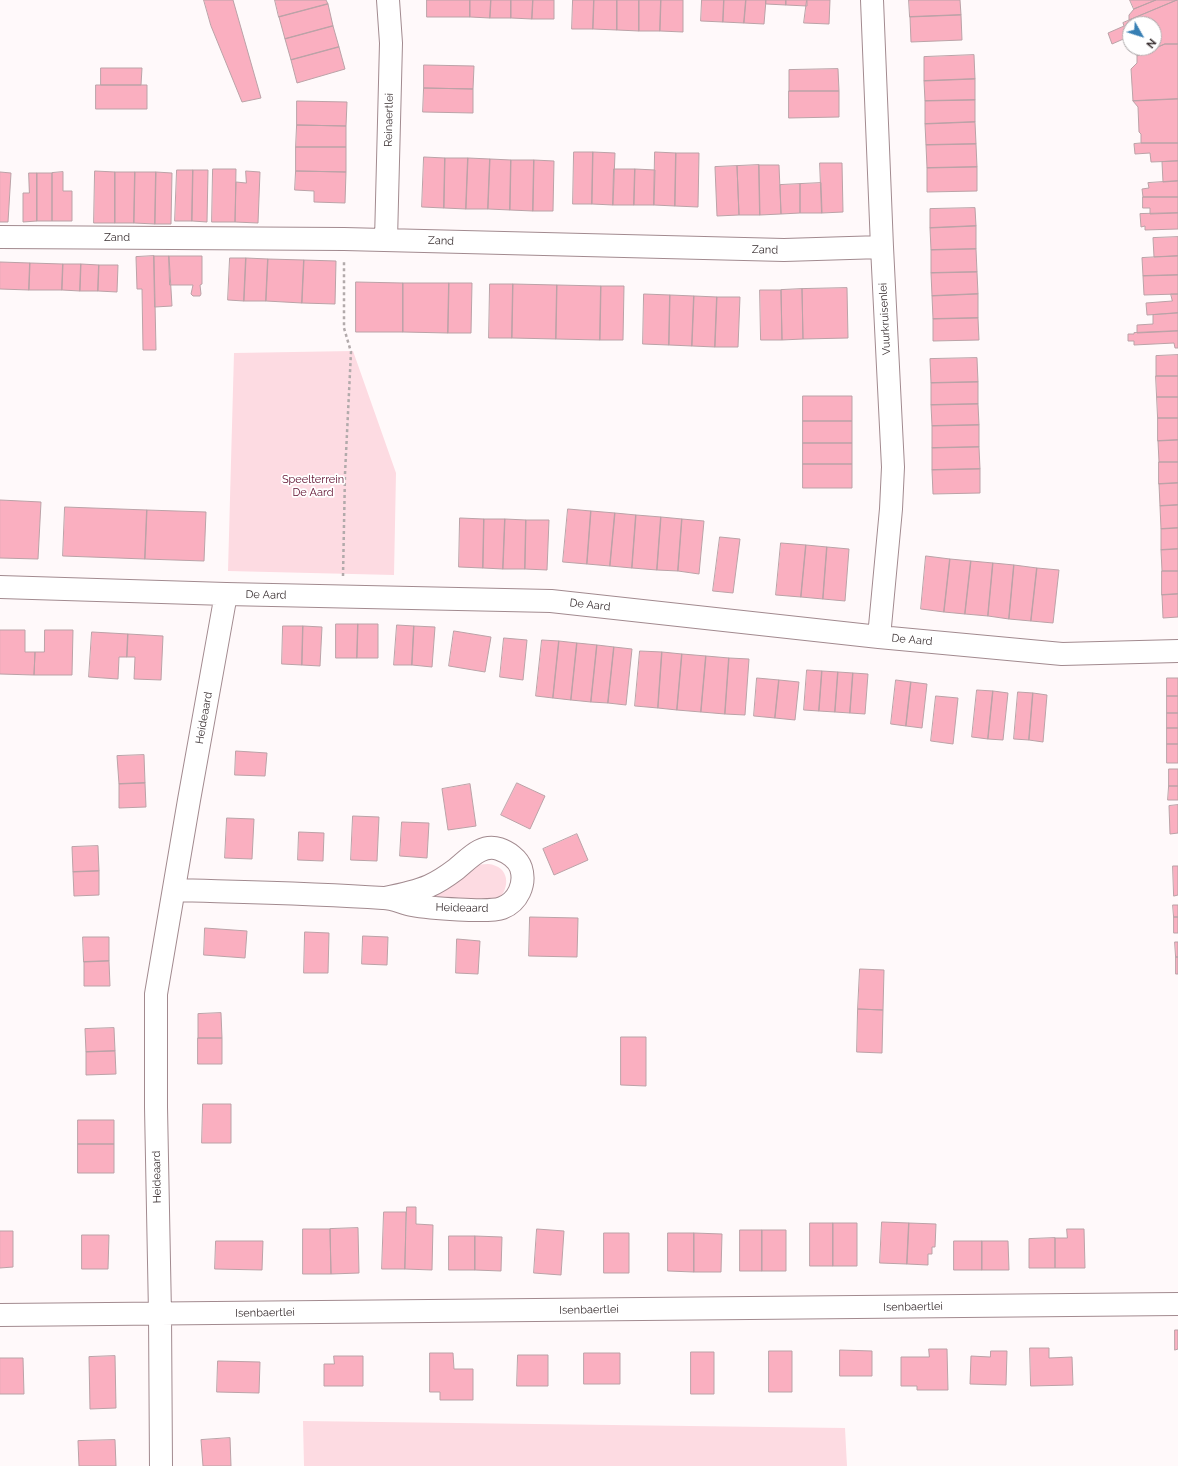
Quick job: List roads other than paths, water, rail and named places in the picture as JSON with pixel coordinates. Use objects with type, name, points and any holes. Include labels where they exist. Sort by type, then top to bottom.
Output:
[{"type":"street","name":"Reinaertlei","points":[[386,240],[391,43],[388,0]]},
{"type":"street","name":"Vuurkruisenlei","points":[[872,0],[893,467],[891,509],[878,637]]},
{"type":"street","name":"Zand","points":[[0,237],[344,239],[784,250],[882,247]]},
{"type":"street","name":"De Aard","points":[[0,586],[226,594],[551,601],[878,637],[1062,654],[1178,651]]},
{"type":"street","name":"Heideaard","points":[[160,1466],[160,1314],[156,1107],[156,994],[226,594]]},
{"type":"street","name":"Heideaard","points":[[175,890],[291,893],[386,898],[411,905],[431,908],[489,910],[501,908],[510,904],[516,898],[521,890],[523,881],[522,873],[520,865],[507,852],[497,848],[488,848],[477,852],[455,870],[430,885],[413,892],[386,898]]},
{"type":"street","name":"Isenbaertlei","points":[[0,1315],[1178,1304]]},
{"type":"park label","name":"Speelterrein De Aard","points":[[313,486]]}]
